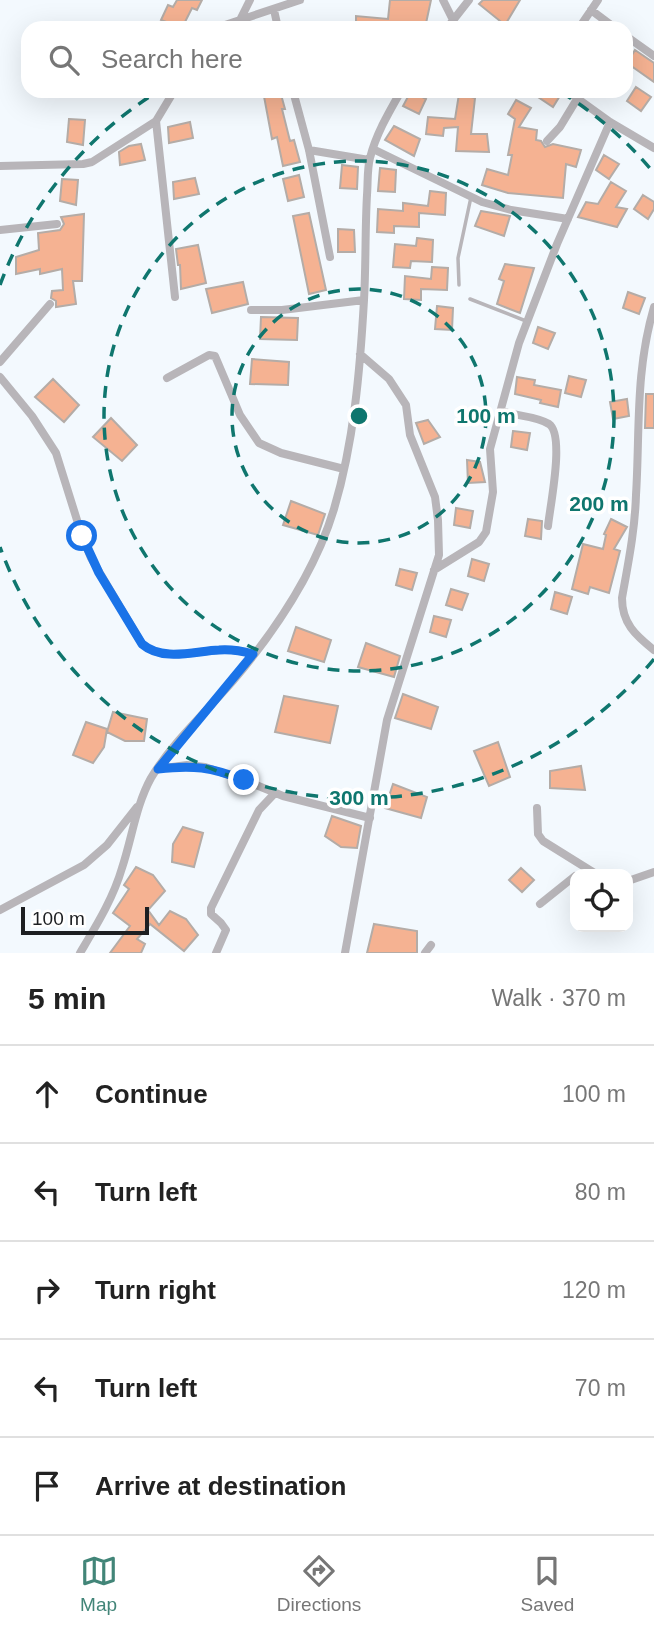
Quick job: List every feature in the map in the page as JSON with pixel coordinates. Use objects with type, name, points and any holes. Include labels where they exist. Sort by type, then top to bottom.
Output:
[{"type":"street","points":[[240,20],[250,0]]},
{"type":"street","points":[[237,21],[300,0]]},
{"type":"street","points":[[443,0],[453,20],[469,0]]},
{"type":"street","points":[[584,21],[598,0]]},
{"type":"street","points":[[274,10],[276,21]]},
{"type":"street","points":[[591,10],[606,21]]},
{"type":"street","points":[[633,41],[654,56]]},
{"type":"street","points":[[0,166],[92,162],[156,121],[170,98]]},
{"type":"street","points":[[295,98],[309,150],[330,257]]},
{"type":"street","points":[[80,953],[105,911],[117,884],[141,802],[158,769],[253,654],[291,600],[315,559],[327,531],[344,469],[360,354],[369,160],[397,98]]},
{"type":"street","points":[[547,141],[577,99],[654,148]]},
{"type":"street","points":[[156,121],[175,296]]},
{"type":"street","points":[[434,570],[479,542],[486,532],[493,492],[490,449],[526,321],[610,122]]},
{"type":"street","points":[[373,149],[471,197],[510,210],[568,219]]},
{"type":"street","points":[[309,150],[369,160]]},
{"type":"street","points":[[0,230],[57,224]]},
{"type":"street","points":[[251,310],[282,310],[364,300]]},
{"type":"street","points":[[0,362],[50,304]]},
{"type":"street","points":[[654,307],[640,376],[636,499],[622,598],[627,625],[654,650]]},
{"type":"street","points":[[345,953],[387,720],[439,555],[435,497],[410,435],[406,405],[389,379],[360,354]]},
{"type":"street","points":[[167,377],[209,355],[215,356],[240,415],[258,443],[281,453],[344,469]]},
{"type":"street","points":[[0,377],[32,416],[56,453],[91,558],[142,644],[147,649],[162,653],[235,650],[253,654]]},
{"type":"street","points":[[501,411],[547,423],[555,431],[556,449],[548,526]]},
{"type":"street","points":[[158,769],[187,765],[205,767],[275,793],[370,818]]},
{"type":"street","points":[[216,953],[226,930],[211,914],[211,908],[259,810],[275,793]]},
{"type":"street","points":[[0,910],[84,865],[107,845],[141,802]]},
{"type":"street","points":[[537,808],[540,837],[574,869]]},
{"type":"street","points":[[633,879],[654,873]]},
{"type":"street","points":[[540,904],[570,880]]},
{"type":"street","points":[[425,953],[431,945]]},
{"type":"lane","points":[[459,285],[458,258],[471,197]]},
{"type":"lane","points":[[470,299],[526,321]]},
{"type":"building","points":[[177,0],[202,0],[197,10],[192,8],[186,21],[161,20],[168,5],[173,7]]},
{"type":"building","points":[[390,0],[431,0],[426,21],[356,21],[356,16],[388,19]]},
{"type":"building","points":[[483,0],[520,0],[507,21],[500,21],[479,4]]},
{"type":"building","points":[[635,50],[654,63],[654,82],[633,67]]},
{"type":"building","points":[[636,87],[651,97],[641,111],[627,101],[633,98]]},
{"type":"building","points":[[264,98],[282,98],[290,141],[294,140],[300,162],[283,166],[277,137],[272,139]]},
{"type":"building","points":[[407,98],[426,99],[419,114],[403,106]]},
{"type":"building","points":[[458,98],[475,98],[471,134],[487,134],[489,152],[456,151],[458,127],[444,128],[443,136],[426,134],[428,117],[455,119]]},
{"type":"building","points":[[540,98],[559,98],[553,107]]},
{"type":"building","points":[[516,100],[531,108],[519,127],[537,130],[536,140],[541,141],[545,147],[553,144],[581,150],[576,167],[566,164],[563,198],[508,193],[482,185],[487,169],[508,175],[512,155],[508,155],[515,119],[508,114]]},
{"type":"building","points":[[69,119],[85,120],[83,145],[67,142]]},
{"type":"building","points":[[190,122],[193,138],[169,143],[168,127]]},
{"type":"building","points":[[394,126],[420,139],[414,156],[385,140]]},
{"type":"building","points":[[141,144],[145,160],[120,165],[119,152],[129,146]]},
{"type":"building","points":[[604,155],[619,164],[609,179],[596,170]]},
{"type":"building","points":[[342,165],[358,167],[357,189],[340,188]]},
{"type":"building","points":[[380,168],[396,170],[395,192],[378,191]]},
{"type":"building","points":[[299,175],[304,197],[288,201],[283,179]]},
{"type":"building","points":[[195,178],[199,194],[174,199],[173,182]]},
{"type":"building","points":[[62,179],[78,180],[76,205],[60,201]]},
{"type":"building","points":[[611,182],[626,191],[616,207],[627,209],[617,227],[578,217],[586,202],[598,204]]},
{"type":"building","points":[[430,191],[446,193],[445,215],[419,213],[419,227],[394,226],[394,233],[377,232],[378,209],[403,211],[403,203],[428,206]]},
{"type":"building","points":[[643,195],[654,202],[654,209],[648,219],[634,209]]},
{"type":"building","points":[[481,211],[510,216],[504,236],[475,226]]},
{"type":"building","points":[[309,213],[326,290],[309,294],[293,216]]},
{"type":"building","points":[[84,214],[82,281],[73,281],[76,304],[56,307],[56,301],[51,298],[52,291],[63,290],[62,269],[40,274],[40,269],[16,274],[16,257],[39,250],[38,233],[60,230],[64,224],[61,217]]},
{"type":"building","points":[[338,229],[354,230],[355,252],[338,252]]},
{"type":"building","points":[[417,238],[433,240],[432,262],[411,261],[410,268],[393,267],[395,244],[416,246]]},
{"type":"building","points":[[198,245],[206,283],[181,289],[176,249]]},
{"type":"building","points":[[505,264],[534,268],[520,313],[497,304],[504,281],[499,279]]},
{"type":"building","points":[[432,267],[448,268],[447,290],[421,289],[421,300],[404,299],[405,276],[431,279]]},
{"type":"building","points":[[243,282],[248,304],[212,313],[206,289]]},
{"type":"building","points":[[628,292],[645,298],[639,314],[623,308]]},
{"type":"building","points":[[437,306],[453,308],[452,330],[435,329]]},
{"type":"building","points":[[261,317],[298,318],[297,340],[260,339]]},
{"type":"building","points":[[538,327],[555,333],[548,349],[533,343]]},
{"type":"building","points":[[252,359],[289,362],[288,385],[250,384]]},
{"type":"building","points":[[569,376],[586,380],[581,397],[565,393]]},
{"type":"building","points":[[517,377],[535,380],[534,385],[561,390],[558,407],[515,394]]},
{"type":"building","points":[[53,379],[79,405],[64,422],[35,397]]},
{"type":"building","points":[[646,394],[654,394],[654,428],[645,428]]},
{"type":"building","points":[[627,399],[629,416],[613,419],[610,402]]},
{"type":"building","points":[[111,418],[137,445],[122,461],[93,437]]},
{"type":"building","points":[[428,420],[440,437],[424,444],[416,423]]},
{"type":"building","points":[[513,431],[530,433],[527,450],[511,447]]},
{"type":"building","points":[[467,460],[480,462],[485,482],[468,483]]},
{"type":"building","points":[[291,501],[325,514],[318,535],[283,525]]},
{"type":"building","points":[[456,508],[473,511],[470,528],[454,525]]},
{"type":"building","points":[[528,519],[542,521],[541,539],[525,536]]},
{"type":"building","points":[[611,519],[627,527],[614,549],[620,551],[609,593],[590,587],[588,594],[572,589],[583,544],[603,549],[604,534]]},
{"type":"building","points":[[472,559],[489,564],[484,581],[468,576]]},
{"type":"building","points":[[400,569],[417,573],[412,590],[396,585]]},
{"type":"building","points":[[451,589],[468,594],[462,610],[446,605]]},
{"type":"building","points":[[555,592],[572,597],[567,614],[551,609]]},
{"type":"building","points":[[434,616],[451,620],[446,637],[430,632]]},
{"type":"building","points":[[296,627],[331,640],[324,662],[288,651]]},
{"type":"building","points":[[366,643],[400,656],[394,677],[358,667]]},
{"type":"building","points":[[403,694],[438,707],[431,729],[395,718]]},
{"type":"building","points":[[284,696],[338,706],[330,743],[275,732]]},
{"type":"building","points":[[113,712],[147,719],[144,741],[125,741],[107,732]]},
{"type":"building","points":[[86,722],[107,729],[104,747],[93,763],[73,755]]},
{"type":"building","points":[[498,742],[510,777],[489,786],[474,751]]},
{"type":"building","points":[[581,766],[585,790],[550,788],[550,771]]},
{"type":"building","points":[[393,784],[427,797],[421,818],[385,808]]},
{"type":"building","points":[[332,816],[361,826],[357,848],[341,847],[325,836]]},
{"type":"building","points":[[183,827],[203,833],[194,867],[172,862],[173,844]]},
{"type":"building","points":[[136,867],[153,875],[165,891],[148,910],[159,925],[170,911],[186,919],[198,935],[184,951],[150,924],[137,939],[145,944],[141,953],[110,953],[130,926],[113,913],[129,889],[124,885]]},
{"type":"building","points":[[521,868],[534,880],[522,892],[509,880]]},
{"type":"building","points":[[374,924],[417,931],[417,953],[367,953]]},
{"type":"route","points":[[82,536],[112,597],[147,649],[162,653],[235,650],[253,654],[158,769],[187,765],[205,767],[244,780]]}]
